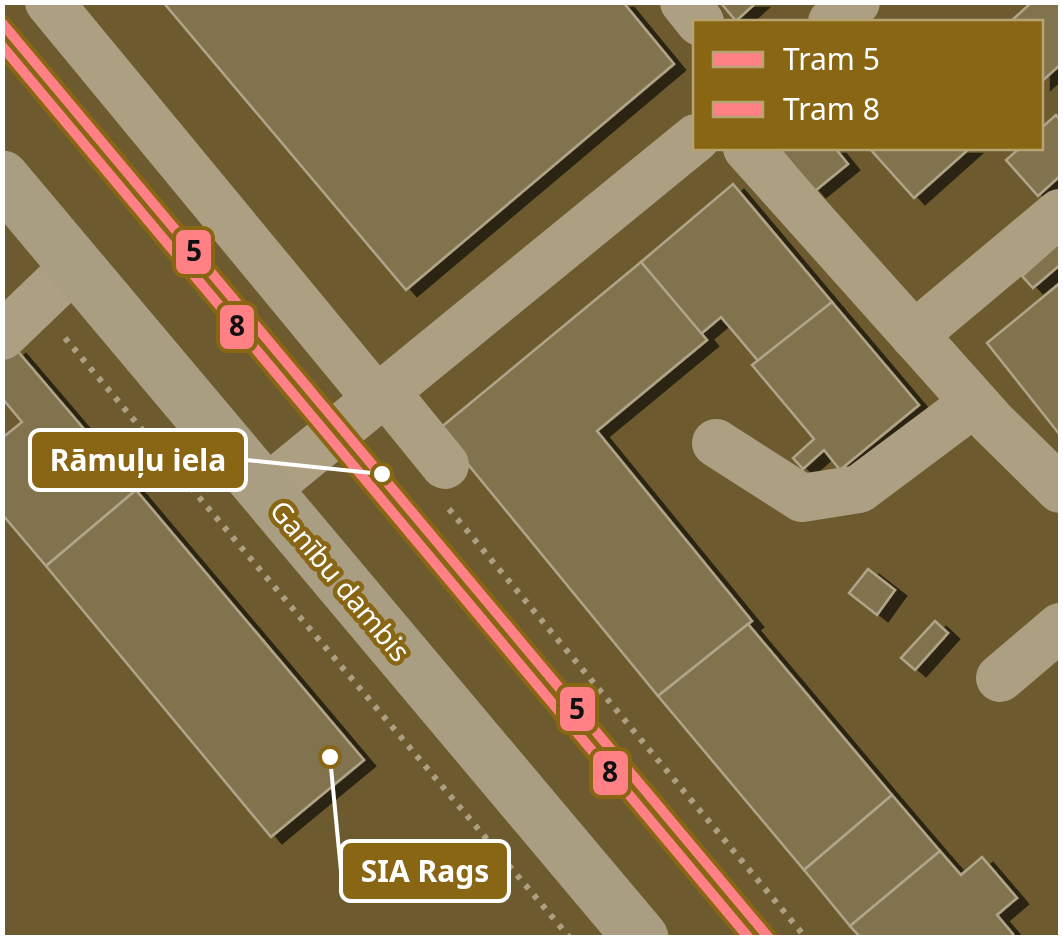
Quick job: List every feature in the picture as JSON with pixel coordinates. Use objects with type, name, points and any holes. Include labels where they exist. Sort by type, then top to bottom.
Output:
[{"type":"main road","name":"Ganību dambis","points":[[2,178],[642,938]]},
{"type":"street","points":[[49,2],[380,394],[442,481]]},
{"type":"street","points":[[834,20],[856,2]]},
{"type":"street","points":[[264,491],[693,140]]},
{"type":"street","points":[[749,150],[974,402],[1060,489]]},
{"type":"street","points":[[914,335],[1060,214]]},
{"type":"street","points":[[19,320],[76,264]]},
{"type":"street","points":[[716,443],[802,498],[859,489],[974,402]]},
{"type":"street","points":[[1000,678],[1060,627]]},
{"type":"path","points":[[19,320],[570,938]]},
{"type":"path","points":[[442,481],[806,938]]},
{"type":"building","points":[[163,2],[623,2],[674,64],[406,290]]},
{"type":"building","points":[[720,2],[757,2],[737,20]]},
{"type":"building","points":[[1032,2],[1060,2],[1060,65],[1043,80],[1043,20],[1012,20]]},
{"type":"building","points":[[1056,115],[1060,120],[1060,176],[1038,196],[1006,160],[1018,150],[1043,150],[1043,126]]},
{"type":"building","points":[[781,150],[837,150],[848,164],[815,191]]},
{"type":"building","points":[[871,150],[968,150],[914,198]]},
{"type":"building","points":[[733,184],[832,302],[759,362],[721,317],[701,334],[641,262]]},
{"type":"building","points":[[1060,242],[1060,265],[1033,288],[1022,276]]},
{"type":"building","points":[[641,262],[707,340],[597,431],[752,621],[658,696],[439,429]]},
{"type":"building","points":[[1060,283],[1060,435],[987,343]]},
{"type":"building","points":[[832,302],[919,405],[840,470],[824,450],[803,469],[793,458],[814,439],[752,365]]},
{"type":"building","points":[[15,348],[136,490],[46,566],[2,514],[2,438],[22,422],[2,398],[2,360]]},
{"type":"building","points":[[136,490],[364,760],[271,837],[46,566]]},
{"type":"building","points":[[868,569],[895,590],[877,615],[849,593]]},
{"type":"building","points":[[935,621],[948,633],[915,670],[901,658]]},
{"type":"building","points":[[748,624],[892,795],[804,870],[658,696]]},
{"type":"building","points":[[892,795],[940,851],[850,926],[804,870]]},
{"type":"building","points":[[940,851],[961,875],[982,857],[1017,898],[997,915],[1013,934],[1012,938],[861,938],[850,926]]},
{"type":"tram line","name":"5","points":[[2,23],[769,938]]},
{"type":"tram line","name":"8","points":[[2,46],[749,938]]},
{"type":"place","name":"Rāmuļu iela","points":[[382,474]]},
{"type":"place","name":"SIA Rags","points":[[330,757]]}]
